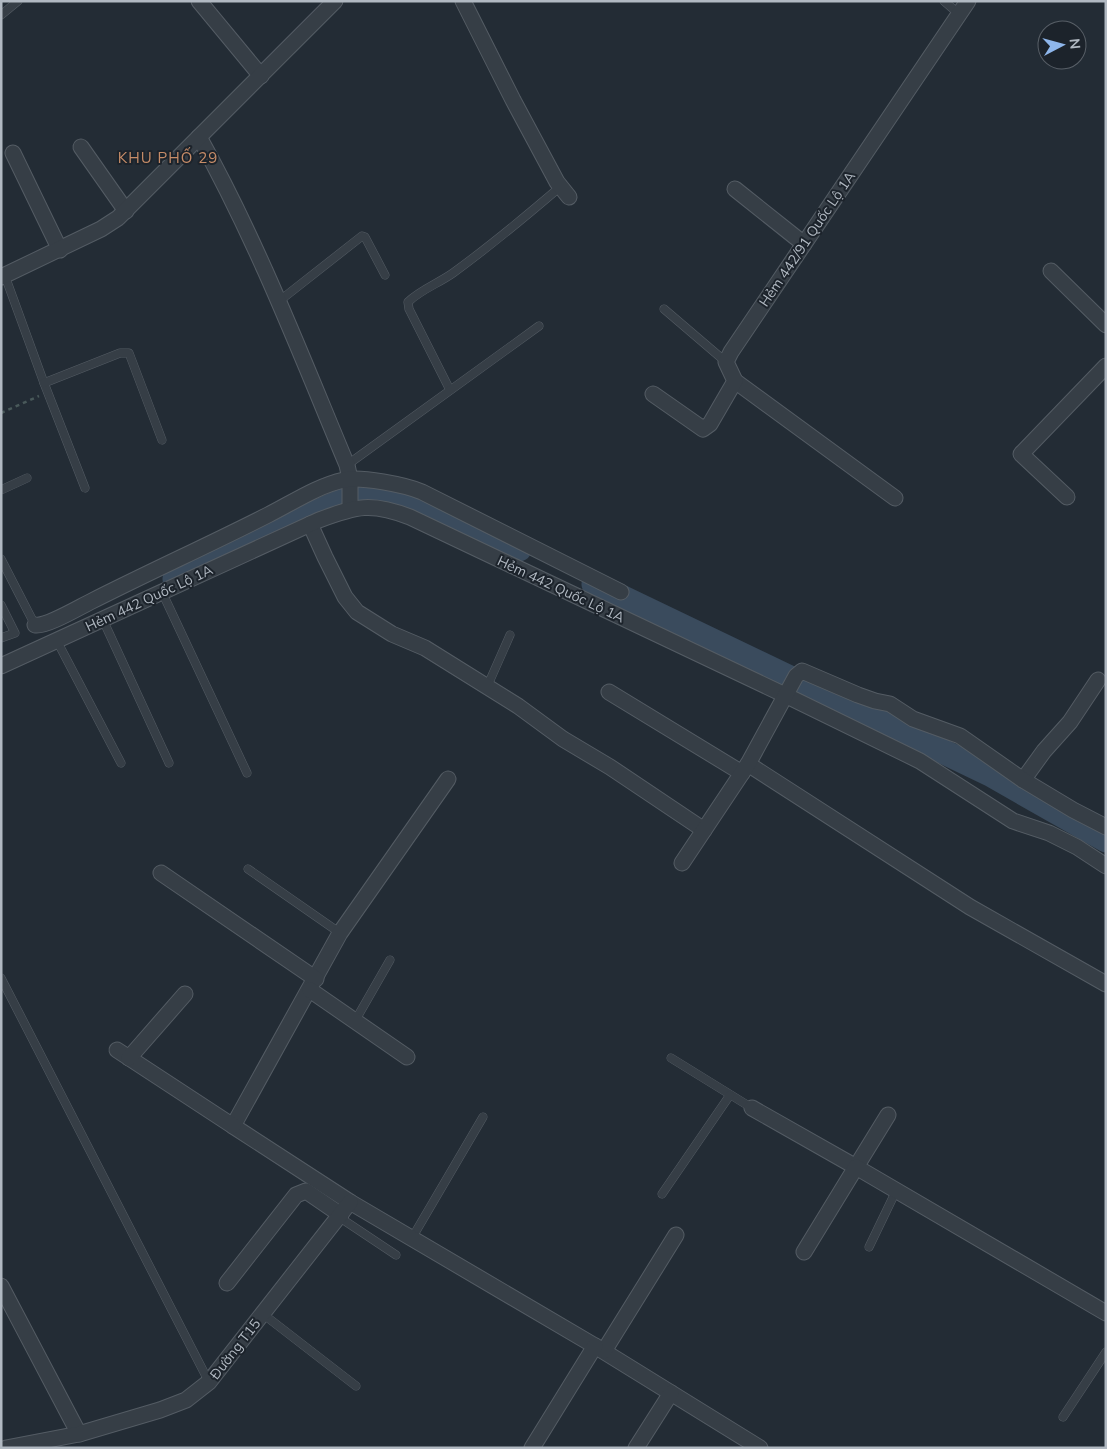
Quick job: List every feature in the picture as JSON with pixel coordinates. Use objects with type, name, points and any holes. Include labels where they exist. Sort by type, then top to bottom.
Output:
[{"type":"street","points":[[199,1],[261,76]]},
{"type":"street","points":[[3,277],[101,230],[118,218],[335,1]]},
{"type":"street","points":[[463,1],[513,100],[564,192]]},
{"type":"street","name":"Hẻm 442/91 Quốc Lộ 1A","points":[[726,362],[968,1]]},
{"type":"street","points":[[199,137],[221,176],[278,302],[349,472],[350,502]]},
{"type":"street","points":[[81,147],[126,211]]},
{"type":"street","points":[[14,153],[60,250]]},
{"type":"street","points":[[735,189],[804,244]]},
{"type":"street","points":[[1051,271],[1106,325]]},
{"type":"street","points":[[726,362],[735,381],[895,498]]},
{"type":"street","points":[[1068,498],[1021,454],[1106,366]]},
{"type":"street","points":[[653,394],[703,429],[710,424],[735,381]]},
{"type":"street","points":[[35,625],[40,625],[74,610],[268,516],[349,472],[422,492],[621,592]]},
{"type":"street","name":"Hẻm 442 Quốc Lộ 1A","points":[[1,666],[310,524],[350,502],[391,510],[410,517],[786,693],[920,761],[1013,821],[1048,833],[1077,847],[1106,866]]},
{"type":"street","points":[[310,524],[324,557],[345,597],[357,612],[392,634],[425,648],[518,706],[563,739],[610,767],[704,830]]},
{"type":"street","points":[[682,864],[745,768],[796,676],[799,672],[805,671],[858,695],[890,704],[913,719],[960,736],[1022,780],[1106,827]]},
{"type":"street","points":[[1022,780],[1044,751],[1070,722],[1098,680]]},
{"type":"street","points":[[609,692],[745,768],[970,907],[1106,984]]},
{"type":"street","points":[[233,1126],[340,933],[448,779]]},
{"type":"street","points":[[161,873],[313,984],[355,1021],[407,1057]]},
{"type":"street","points":[[185,994],[123,1054],[233,1126],[343,1211]]},
{"type":"street","points":[[752,1108],[1106,1313]]},
{"type":"street","points":[[804,1252],[888,1115]]},
{"type":"street","points":[[226,1283],[296,1195],[306,1191],[343,1211],[412,1238],[600,1348],[671,1393],[741,1443],[760,1448]]},
{"type":"street","name":"Đường T15","points":[[6,1448],[79,1434],[160,1410],[186,1400],[209,1382],[343,1211]]},
{"type":"street","points":[[532,1448],[676,1235]]},
{"type":"street","points":[[1,1286],[79,1434]]},
{"type":"street","points":[[636,1448],[671,1393]]},
{"type":"lane","points":[[1,15],[18,1]]},
{"type":"lane","points":[[944,1],[959,14]]},
{"type":"lane","points":[[450,390],[409,309],[408,302],[454,273],[564,192]]},
{"type":"lane","points":[[278,302],[362,236],[365,237],[385,275]]},
{"type":"lane","points":[[3,277],[85,488]]},
{"type":"lane","points":[[664,309],[726,362]]},
{"type":"lane","points":[[349,472],[450,390],[539,326]]},
{"type":"lane","points":[[44,383],[120,353],[128,353],[162,440]]},
{"type":"lane","points":[[1,490],[27,478]]},
{"type":"lane","points":[[1,559],[35,625]]},
{"type":"lane","points":[[162,592],[247,772]]},
{"type":"lane","points":[[1,605],[15,633],[1,638]]},
{"type":"lane","points":[[103,620],[169,763]]},
{"type":"lane","points":[[487,687],[510,635]]},
{"type":"lane","points":[[57,641],[121,763]]},
{"type":"lane","points":[[248,869],[340,933]]},
{"type":"lane","points":[[355,1021],[390,960]]},
{"type":"lane","points":[[1,978],[209,1382]]},
{"type":"lane","points":[[671,1058],[752,1108]]},
{"type":"lane","points":[[662,1194],[730,1094]]},
{"type":"lane","points":[[412,1238],[483,1117]]},
{"type":"lane","points":[[869,1247],[896,1191]]},
{"type":"lane","points":[[343,1211],[396,1255]]},
{"type":"lane","points":[[263,1314],[356,1386]]},
{"type":"lane","points":[[1064,1417],[1106,1352]]},
{"type":"path","points":[[1,413],[48,392]]},
{"type":"waterway","points":[[175,579],[264,535],[347,499],[375,490],[397,494],[432,507],[519,549]]},
{"type":"waterway","points":[[594,584],[990,774],[1106,840]]},
{"type":"district","name":"KHU PHỐ 29","points":[[168,157]]}]
